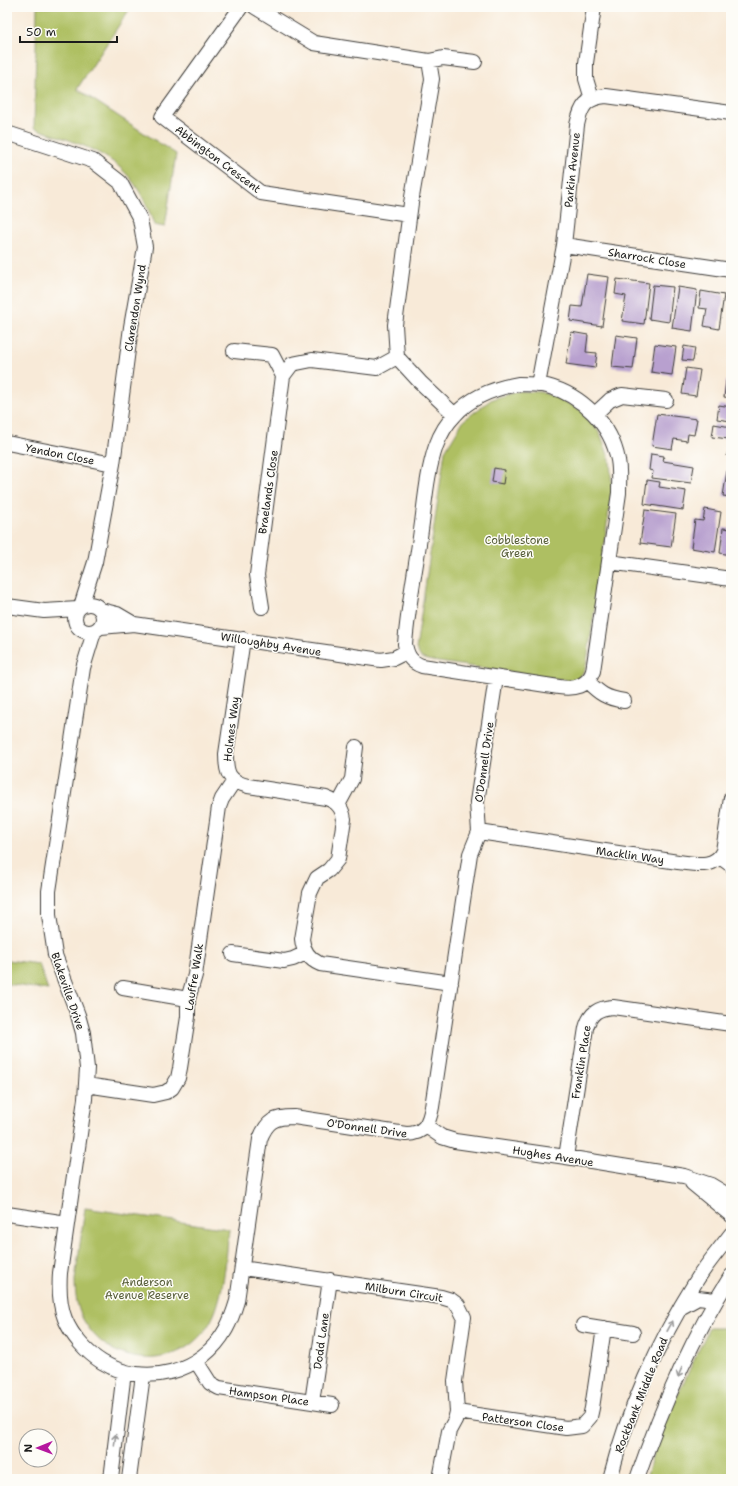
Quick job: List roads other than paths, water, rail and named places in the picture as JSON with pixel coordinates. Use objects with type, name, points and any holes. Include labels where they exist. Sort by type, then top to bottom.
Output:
[{"type":"street","name":"Abbington Crescent","points":[[241,7],[162,117],[262,193],[409,215]]},
{"type":"street","points":[[255,7],[314,43],[429,61],[444,58],[476,62]]},
{"type":"street","points":[[594,7],[586,63],[586,79],[592,99],[606,96],[731,113]]},
{"type":"street","points":[[429,61],[432,79],[409,215],[396,325],[397,357],[420,382],[455,415]]},
{"type":"street","name":"Parkin Avenue","points":[[538,385],[564,245],[577,125],[583,106],[592,99]]},
{"type":"street","name":"Clarendon Wynd","points":[[7,133],[93,161],[120,182],[140,219],[145,246],[131,327],[113,464],[95,562],[80,608]]},
{"type":"street","name":"Sharrock Close","points":[[564,245],[731,270]]},
{"type":"street","points":[[234,351],[272,355],[283,376],[292,364],[312,360],[377,368],[397,357]]},
{"type":"street","name":"Braelands Close","points":[[262,607],[257,575],[283,376]]},
{"type":"street","points":[[519,384],[538,385],[559,390],[571,396],[584,404],[594,414],[605,428],[613,444],[618,459],[620,476],[619,494],[593,671],[587,681],[580,686],[568,688],[422,666],[415,663],[410,658],[406,652],[405,644],[431,468],[436,445],[444,430],[455,415],[475,398],[501,387],[519,384]]},
{"type":"street","points":[[594,414],[610,400],[622,394],[666,400]]},
{"type":"street","name":"Yendon Close","points":[[7,443],[113,464]]},
{"type":"street","name":"Clarendon Wynd","points":[[95,562],[98,608]]},
{"type":"street","points":[[609,562],[731,579]]},
{"type":"street","points":[[7,606],[44,611],[80,608],[88,604],[98,608],[104,619],[89,629]]},
{"type":"street","points":[[80,608],[75,616],[75,620],[89,629]]},
{"type":"street","name":"Willoughby Avenue","points":[[98,608],[117,614],[134,624]]},
{"type":"street","points":[[44,611],[89,629]]},
{"type":"street","name":"Willoughby Avenue","points":[[89,629],[134,624],[381,660],[394,658],[406,652]]},
{"type":"street","name":"Blakeville Drive","points":[[89,629],[49,891],[49,915],[55,955],[78,1015],[83,1033],[86,1057],[86,1085],[59,1289],[61,1305],[65,1318],[72,1333],[82,1346],[95,1357],[109,1365],[134,1373]]},
{"type":"street","name":"Holmes Way","points":[[234,780],[227,771],[226,754],[243,639]]},
{"type":"street","name":"O'Donnell Drive","points":[[134,1373],[167,1374],[184,1368],[196,1362],[210,1350],[219,1341],[226,1330],[233,1315],[242,1268],[260,1139],[272,1121],[278,1118],[294,1117],[406,1134],[414,1134],[426,1126],[432,1107],[470,854],[479,832],[477,802],[496,678]]},
{"type":"street","points":[[587,681],[603,696],[610,699],[624,701]]},
{"type":"street","points":[[338,805],[352,779],[356,747]]},
{"type":"street","points":[[234,780],[248,786],[326,798],[334,801],[343,813],[344,819],[338,860],[317,878],[310,892],[302,939],[303,946],[310,958],[320,964],[451,983]]},
{"type":"street","name":"Lauffre Walk","points":[[86,1085],[153,1095],[166,1092],[172,1088],[178,1078],[188,1017],[188,999],[195,975],[219,807],[222,799],[234,780]]},
{"type":"street","name":"Macklin Way","points":[[479,832],[706,864],[725,861],[725,840],[731,798]]},
{"type":"street","points":[[233,954],[284,961],[306,953]]},
{"type":"street","points":[[123,988],[188,999]]},
{"type":"street","name":"Franklin Place","points":[[566,1157],[586,1028],[588,1020],[594,1012],[599,1009],[613,1007],[731,1024]]},
{"type":"street","name":"Hughes Avenue","points":[[426,1126],[447,1140],[684,1176],[711,1185],[731,1198]]},
{"type":"street","points":[[684,1176],[731,1215]]},
{"type":"street","points":[[7,1214],[67,1223]]},
{"type":"street","name":"Rockbank Middle Road","points":[[610,1479],[621,1439],[664,1338],[695,1283],[731,1234]]},
{"type":"street","name":"Milburn Circuit","points":[[242,1268],[441,1296],[458,1305],[464,1317],[455,1381],[457,1412],[455,1420],[449,1431],[440,1479]]},
{"type":"street","points":[[637,1479],[653,1432],[695,1338],[715,1300],[731,1276]]},
{"type":"street","name":"Dodd Lane","points":[[312,1402],[330,1280]]},
{"type":"street","points":[[680,1309],[698,1298],[715,1300]]},
{"type":"street","points":[[583,1325],[633,1333]]},
{"type":"street","name":"Patterson Close","points":[[457,1412],[566,1428],[582,1426],[590,1417],[604,1328]]},
{"type":"street","name":"Hampson Place","points":[[196,1362],[210,1382],[220,1388],[332,1405]]},
{"type":"street","points":[[111,1479],[134,1373]]},
{"type":"street","points":[[129,1479],[134,1373]]},
{"type":"park label","name":"Cobblestone Green","points":[[517,546]]},
{"type":"park label","name":"Anderson Avenue Reserve","points":[[147,1288]]}]
